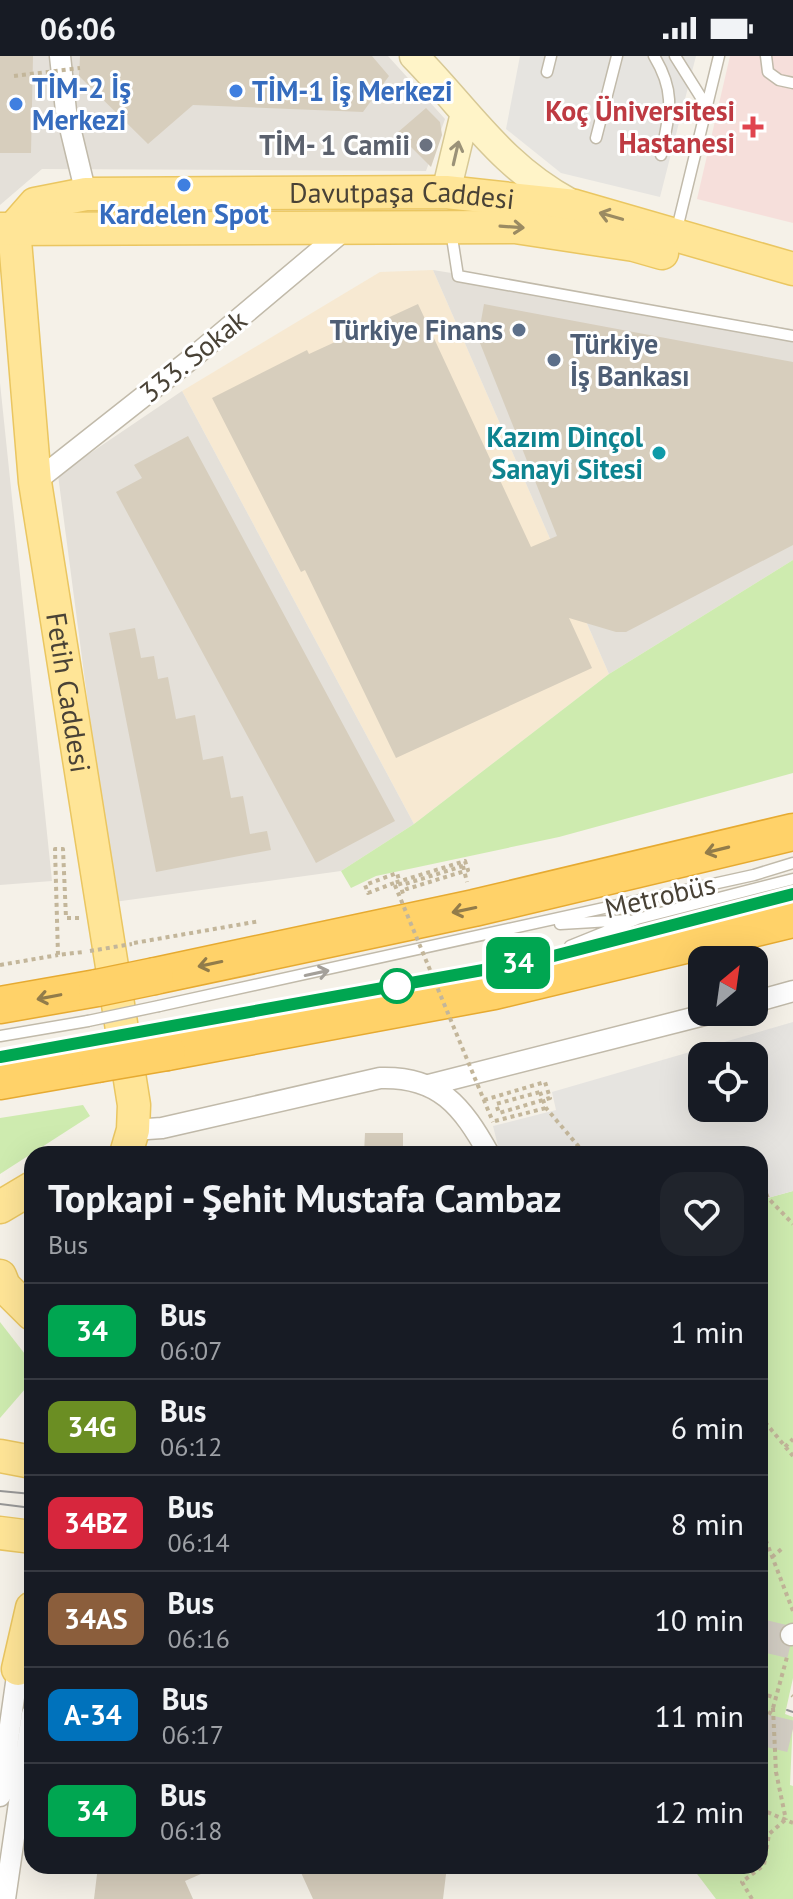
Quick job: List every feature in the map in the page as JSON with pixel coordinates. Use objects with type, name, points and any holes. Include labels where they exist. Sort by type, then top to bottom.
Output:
[{"type":"highway","points":[[0,1005],[92,1004],[157,991],[474,908],[793,832]]},
{"type":"highway","points":[[0,1081],[97,1052],[494,991],[793,919]]},
{"type":"main road","name":"Davutpaşa Caddesi","points":[[7,228],[35,204],[86,194],[446,192],[575,206],[793,269]]},
{"type":"main road","points":[[202,228],[242,211],[423,204],[446,192]]},
{"type":"main road","name":"Davutpaşa Caddesi","points":[[7,228],[515,227],[634,245],[793,289]]},
{"type":"main road","name":"Fetih Caddesi","points":[[7,228],[35,482],[134,1105],[130,1142]]},
{"type":"main road","points":[[0,1226],[17,1198]]},
{"type":"main road","points":[[0,1276],[23,1307]]},
{"type":"main road","points":[[0,1456],[24,1460]]},
{"type":"main road","points":[[0,1533],[24,1536]]},
{"type":"main road","points":[[0,1625],[24,1605]]},
{"type":"main road","points":[[17,1668],[24,1640]]},
{"type":"street","points":[[60,56],[66,111],[86,194]]},
{"type":"street","points":[[414,56],[505,159],[541,187],[575,206]]},
{"type":"street","points":[[446,192],[465,113]]},
{"type":"street","name":"333. Sokak","points":[[35,482],[191,359],[348,227]]},
{"type":"street","points":[[768,998],[793,991]]},
{"type":"street","points":[[429,1085],[688,1019]]},
{"type":"street","points":[[130,1142],[162,1128],[380,1078],[406,1077],[444,1093],[462,1113],[484,1146]]},
{"type":"street","points":[[0,1796],[17,1668]]},
{"type":"street","points":[[5,1899],[24,1769]]},
{"type":"lane","points":[[547,72],[551,56]]},
{"type":"lane","points":[[596,138],[617,56]]},
{"type":"lane","points":[[654,56],[668,82],[671,101],[661,155]]},
{"type":"lane","points":[[675,56],[707,107]]},
{"type":"lane","points":[[676,235],[719,56]]},
{"type":"lane","points":[[766,56],[768,72],[779,80],[793,83]]},
{"type":"lane","points":[[450,225],[458,276],[793,336]]},
{"type":"lane","name":"Metrobüs","points":[[157,991],[526,927],[793,863]]},
{"type":"lane","name":"Metrobüs","points":[[538,960],[637,919],[793,879]]},
{"type":"lane","name":"Metrobüs","points":[[165,1040],[538,960],[793,894]]},
{"type":"lane","name":"Metrobüs","points":[[526,927],[637,919]]},
{"type":"lane","points":[[0,1036],[92,1004]]},
{"type":"lane","points":[[0,1057],[97,1052]]},
{"type":"path","points":[[14,76],[80,68]]},
{"type":"path","points":[[58,955],[55,849],[63,849],[66,918],[106,917]]},
{"type":"path","points":[[463,866],[405,884],[407,889],[468,870],[465,861],[394,883],[368,893],[365,885],[397,873],[404,896],[466,880]]},
{"type":"path","points":[[394,883],[493,1122],[546,1108]]},
{"type":"path","points":[[0,965],[132,944]]},
{"type":"path","points":[[484,1100],[545,1082],[550,1098],[499,1113],[496,1104],[540,1092],[546,1108],[578,1146]]},
{"type":"path","points":[[768,1198],[793,1224]]},
{"type":"path","points":[[768,1426],[793,1456]]},
{"type":"path","points":[[785,1447],[793,1439]]},
{"type":"path","points":[[768,1546],[793,1611]]},
{"type":"path","points":[[772,1557],[784,1547]]},
{"type":"path","points":[[768,1716],[776,1698],[792,1635]]},
{"type":"path","points":[[768,1696],[776,1698]]},
{"type":"path","points":[[773,1708],[776,1772],[786,1820]]},
{"type":"path","points":[[768,1812],[793,1823]]},
{"type":"path","points":[[768,1840],[769,1834],[786,1820]]},
{"type":"path","points":[[752,1874],[742,1882],[752,1899]]},
{"type":"shaded area","points":[[0,56],[388,56],[445,119],[426,171],[42,169],[0,205]]},
{"type":"shaded area","points":[[520,56],[696,56],[660,197],[561,173],[506,129]]},
{"type":"shaded area","name":"Koç Üniversitesi Hastanesi","points":[[730,56],[793,56],[793,223],[697,199]]},
{"type":"shaded area","points":[[433,270],[609,674],[414,824],[182,391],[380,272]]},
{"type":"shaded area","name":"Kazım Dinçol Sanayi Sitesi","points":[[433,270],[793,329],[793,560],[609,674]]},
{"type":"shaded area","points":[[0,383],[52,881],[0,885]]},
{"type":"shaded area","points":[[182,391],[414,824],[341,871],[114,902],[58,475]]},
{"type":"shaded area","points":[[793,1022],[793,1191],[768,1198],[768,1146],[498,1146],[493,1126],[556,1110],[552,1092],[688,1052],[688,1122],[768,1122],[768,1042],[724,1042]]},
{"type":"green space","points":[[793,560],[793,773],[559,837],[376,876],[351,888],[341,871],[414,824],[609,674]]},
{"type":"green space","points":[[83,1105],[90,1116],[43,1146],[24,1146],[24,1159],[0,1174],[0,1118]]},
{"type":"green space","points":[[793,1191],[793,1678],[785,1714],[793,1717],[790,1785],[793,1786],[793,1899],[716,1899],[697,1874],[768,1874],[768,1198]]},
{"type":"green space","points":[[0,1322],[24,1353],[24,1390],[0,1418]]},
{"type":"building","name":"TİM-2 İş Merkezi","points":[[0,56],[33,56],[31,153],[0,153]]},
{"type":"building","name":"TİM-1 İş Merkezi","points":[[80,56],[372,56],[389,76],[363,112],[193,105],[148,144],[79,76]]},
{"type":"building","name":"TİM- 1 Camii","points":[[426,108],[440,122],[442,135],[431,167],[397,133]]},
{"type":"building","points":[[418,304],[531,547],[557,536],[478,338],[484,304],[793,362],[793,545],[626,632],[569,618],[592,668],[396,758],[305,570],[301,572],[212,398],[307,350],[309,354]]},
{"type":"building","points":[[188,436],[395,821],[316,863],[116,492],[142,478],[134,465]]},
{"type":"building","points":[[135,628],[141,658],[154,656],[158,679],[168,677],[176,719],[195,715],[203,760],[223,756],[231,798],[243,796],[250,834],[267,831],[271,850],[156,872],[109,633]]},
{"type":"building","points":[[365,1133],[403,1133],[403,1146],[364,1146]]},
{"type":"building","points":[[97,1874],[201,1874],[185,1881],[193,1899],[94,1899]]},
{"type":"building","points":[[302,1874],[446,1874],[443,1899],[313,1899]]},
{"type":"tunnel","points":[[768,1637],[793,1643]]},
{"type":"tunnel","points":[[768,1731],[793,1737]]},
{"type":"tram line","points":[[0,1491],[24,1493]]},
{"type":"tram line","points":[[0,1504],[24,1507]]},
{"type":"tram line","points":[[787,1710],[793,1712]]},
{"type":"bus line","name":"34","points":[[0,1057],[538,960],[732,913],[793,894]]},
{"type":"place","name":"TİM-1 İş Merkezi","points":[[236,91]]},
{"type":"place","name":"TİM-2 İş Merkezi","points":[[16,104]]},
{"type":"place","name":"Koç Üniversitesi Hastanesi","points":[[753,127]]},
{"type":"place","name":"TİM- 1 Camii","points":[[426,145]]},
{"type":"place","name":"Kardelen Spot","points":[[184,185]]},
{"type":"place","name":"Türkiye Finans","points":[[519,330]]},
{"type":"place","name":"Türkiye İş Bankası","points":[[554,360]]},
{"type":"place","name":"Kazım Dinçol Sanayi Sitesi","points":[[659,453]]}]
